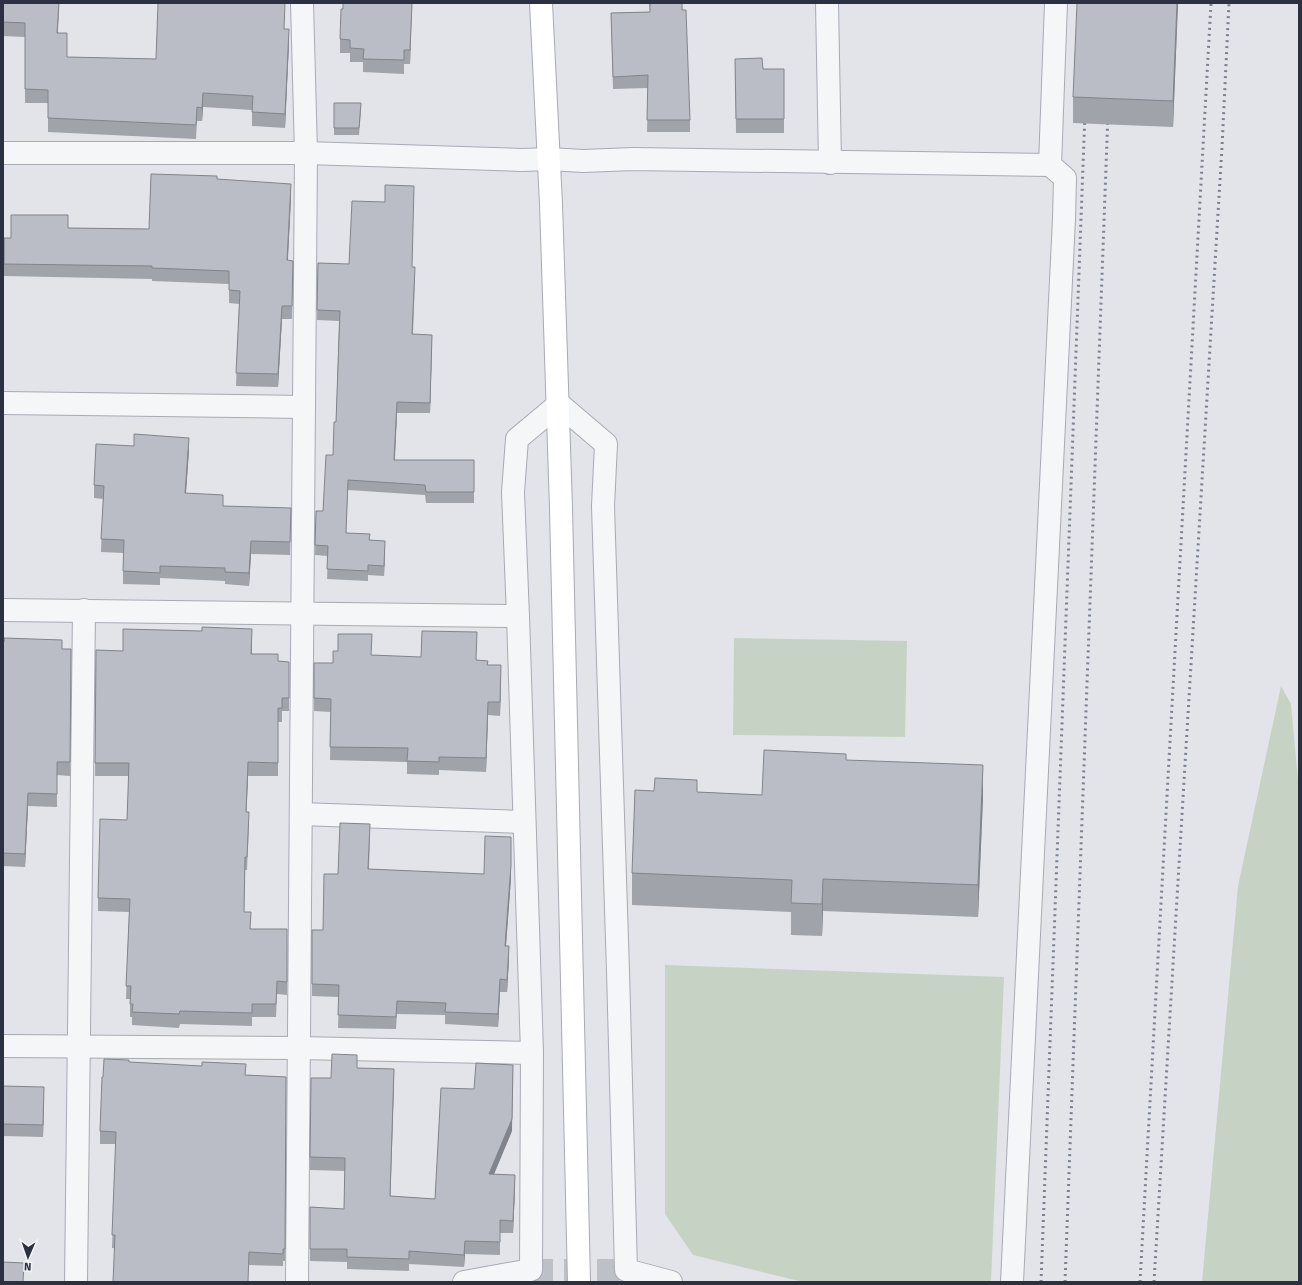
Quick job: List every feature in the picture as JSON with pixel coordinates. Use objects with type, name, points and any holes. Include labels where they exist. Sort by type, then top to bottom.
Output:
[{"type":"street","points":[[297,1282],[306,153],[302,3]]},
{"type":"street","points":[[541,3],[549,159],[558,404],[579,1282]]},
{"type":"street","points":[[827,3],[830,162]]},
{"type":"street","points":[[1050,165],[1056,3]]},
{"type":"street","points":[[3,153],[306,153],[583,161],[633,159],[1050,165],[1065,178],[1012,1282]]},
{"type":"street","points":[[3,403],[304,407]]},
{"type":"street","points":[[464,1282],[531,1270],[532,1053],[513,492],[517,438],[558,404]]},
{"type":"street","points":[[558,404],[606,444],[602,506],[618,963],[626,1270],[671,1282]]},
{"type":"street","points":[[3,610],[518,616]]},
{"type":"street","points":[[76,1282],[84,610]]},
{"type":"street","points":[[301,814],[524,822]]},
{"type":"street","points":[[3,1046],[299,1048],[532,1053]]},
{"type":"green space","points":[[734,638],[907,641],[905,737],[733,735]]},
{"type":"green space","points":[[1281,686],[1291,704],[1299,791],[1299,1282],[1202,1282],[1238,886]]},
{"type":"green space","points":[[665,965],[1004,977],[991,1282],[803,1282],[693,1255],[665,1214]]},
{"type":"building","points":[[3,3],[59,3],[57,33],[67,33],[67,57],[156,59],[158,3],[285,3],[284,29],[289,29],[285,114],[252,112],[253,96],[203,93],[202,108],[197,107],[196,125],[48,118],[48,90],[25,89],[25,23],[3,22]]},
{"type":"building","points":[[343,3],[412,3],[410,50],[404,50],[404,60],[363,59],[364,49],[350,48],[350,40],[340,39],[341,9],[343,9]]},
{"type":"building","points":[[650,3],[682,3],[682,10],[686,10],[690,120],[647,120],[648,75],[613,77],[611,13],[650,12]]},
{"type":"building","points":[[1077,3],[1177,3],[1173,101],[1073,97]]},
{"type":"building","points":[[762,58],[763,69],[784,69],[784,119],[736,119],[735,59]]},
{"type":"building","points":[[334,103],[361,103],[359,128],[334,128]]},
{"type":"building","points":[[151,174],[217,176],[217,179],[291,184],[287,260],[293,261],[292,306],[282,306],[278,374],[236,373],[240,291],[229,290],[229,271],[152,268],[152,266],[4,264],[4,238],[11,238],[11,215],[68,215],[68,228],[149,229]]},
{"type":"building","points":[[385,185],[414,186],[412,267],[415,267],[412,334],[432,335],[430,403],[397,402],[394,460],[474,460],[474,492],[426,492],[425,485],[348,480],[346,533],[370,534],[369,540],[385,541],[384,566],[368,565],[368,571],[327,569],[328,546],[315,545],[316,511],[323,511],[326,455],[333,455],[334,422],[336,422],[340,311],[317,310],[318,263],[349,264],[352,201],[385,202]]},
{"type":"building","points":[[134,434],[189,438],[185,493],[223,495],[223,506],[291,508],[290,542],[251,541],[249,573],[225,572],[225,568],[160,566],[160,573],[123,571],[124,540],[101,539],[104,486],[94,485],[96,444],[134,446]]},
{"type":"building","points":[[202,627],[252,629],[251,654],[278,654],[278,661],[289,662],[289,698],[282,698],[282,708],[278,708],[278,763],[248,762],[246,812],[249,812],[247,857],[245,857],[244,912],[251,912],[250,929],[287,929],[287,982],[277,981],[276,1004],[252,1004],[252,1013],[180,1011],[179,1014],[132,1012],[133,1004],[130,1004],[131,986],[126,986],[130,899],[98,898],[100,819],[127,820],[129,763],[95,763],[96,650],[123,651],[123,629],[202,631]]},
{"type":"building","points":[[422,631],[477,632],[476,660],[488,661],[487,665],[501,665],[500,702],[488,702],[486,758],[439,757],[439,762],[407,761],[408,748],[330,747],[331,699],[314,698],[314,663],[333,663],[333,651],[338,651],[338,634],[372,634],[371,655],[421,657]]},
{"type":"building","points":[[4,638],[62,640],[62,649],[71,649],[70,762],[57,762],[57,794],[28,793],[25,854],[3,853]]},
{"type":"building","points":[[764,750],[846,754],[846,760],[983,765],[978,885],[823,879],[822,904],[791,903],[792,880],[632,873],[635,790],[654,791],[655,778],[697,780],[697,792],[762,795]]},
{"type":"building","points":[[340,823],[370,824],[368,869],[484,874],[485,836],[511,837],[511,865],[505,946],[509,946],[507,980],[500,979],[498,1014],[445,1012],[446,1003],[397,1001],[396,1017],[338,1015],[339,985],[312,984],[312,930],[323,930],[324,874],[338,874]]},
{"type":"building","points":[[332,1054],[357,1055],[357,1068],[394,1069],[390,1196],[435,1199],[441,1088],[474,1089],[476,1063],[513,1065],[512,1119],[489,1174],[515,1175],[513,1221],[500,1220],[500,1242],[465,1241],[464,1255],[409,1251],[409,1259],[347,1257],[347,1249],[310,1249],[310,1207],[344,1209],[345,1158],[310,1157],[311,1078],[331,1078]]},
{"type":"building","points":[[104,1059],[129,1060],[129,1062],[202,1066],[202,1062],[246,1064],[245,1075],[286,1077],[285,1249],[283,1249],[283,1254],[249,1252],[248,1282],[113,1282],[115,1235],[112,1235],[116,1132],[100,1131]]},
{"type":"building","points":[[3,1086],[44,1087],[43,1125],[3,1124]]},
{"type":"building","points":[[3,1262],[24,1263],[23,1282],[3,1282]]},
{"type":"tunnel","points":[[531,1270],[626,1270]]},
{"type":"railway","points":[[1140,1282],[1211,3]]},
{"type":"railway","points":[[1154,1282],[1222,147],[1229,3]]},
{"type":"railway","points":[[1041,1282],[1085,113]]},
{"type":"railway","points":[[1065,1282],[1108,113]]}]
